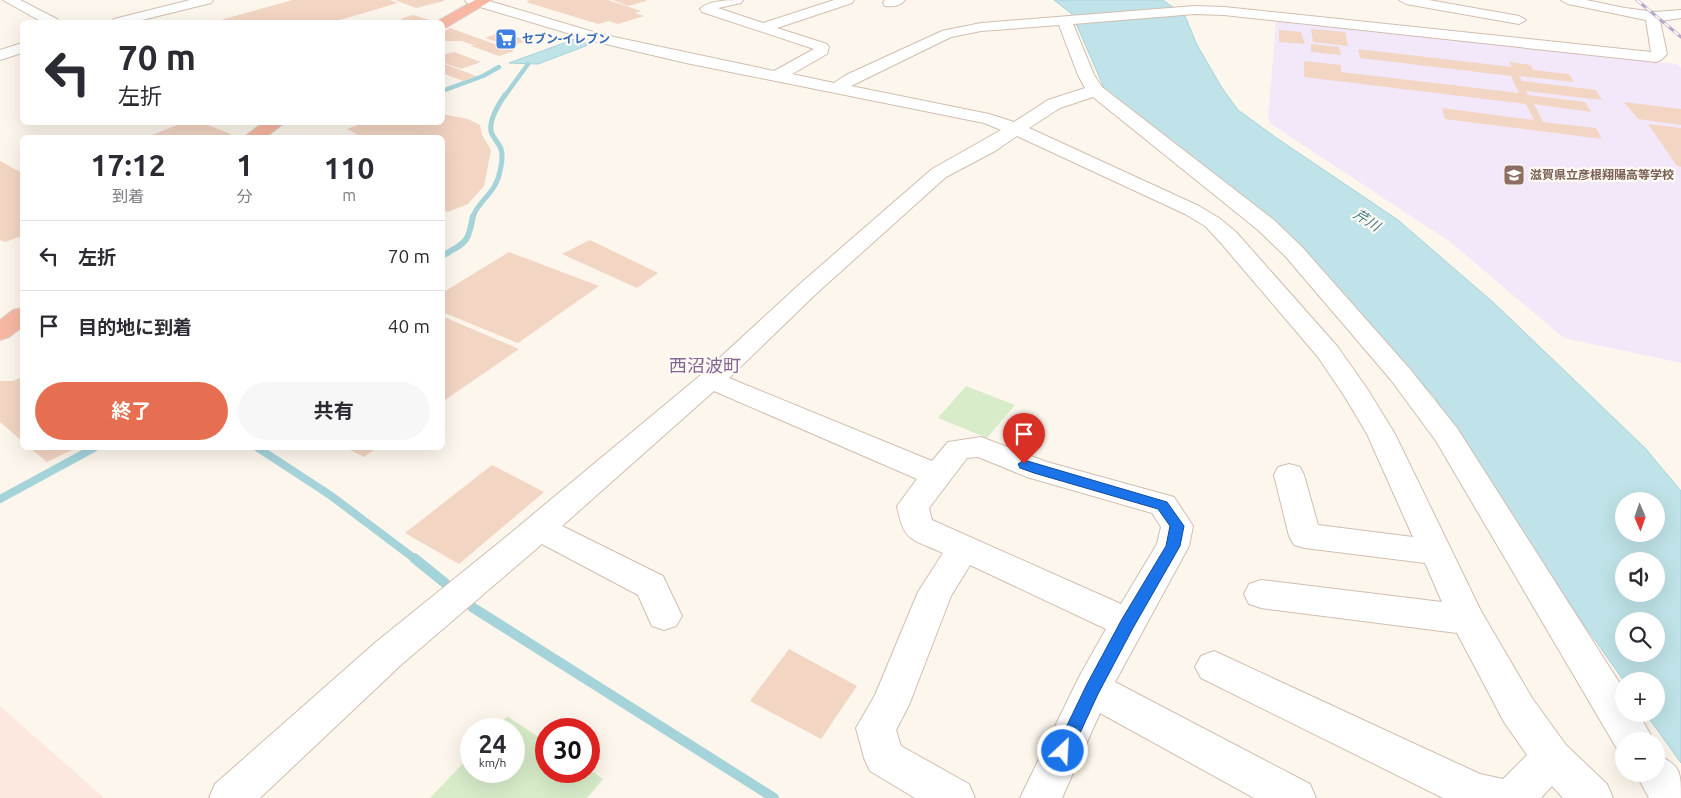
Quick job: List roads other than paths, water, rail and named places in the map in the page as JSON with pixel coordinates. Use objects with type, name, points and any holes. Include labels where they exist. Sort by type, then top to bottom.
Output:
[{"type":"highway","points":[[445,22],[479,1]]},
{"type":"highway","points":[[257,135],[272,125]]},
{"type":"highway","points":[[0,332],[20,317]]},
{"type":"street","points":[[10,0],[48,20]]},
{"type":"street","points":[[128,20],[206,0]]},
{"type":"street","points":[[765,27],[847,0]]},
{"type":"street","points":[[1216,10],[1235,0]]},
{"type":"street","points":[[1406,0],[1522,13],[1515,43]]},
{"type":"street","points":[[1568,0],[1652,16],[1677,18]]},
{"type":"street","points":[[479,1],[585,34],[686,58],[969,114],[1015,129],[1192,210],[1212,222],[1228,237],[1328,352],[1358,396],[1381,434],[1468,620],[1518,710],[1552,758],[1592,798]]},
{"type":"street","points":[[737,1],[710,6],[707,9],[822,47],[822,51],[777,76]]},
{"type":"street","points":[[836,88],[852,78],[948,34],[981,27],[1069,20],[1185,7],[1515,43],[1656,56],[1659,54],[1652,16]]},
{"type":"street","points":[[774,12],[792,18]]},
{"type":"street","points":[[1069,20],[1088,79],[1096,92],[1266,225],[1294,252],[1400,374],[1447,436],[1628,732]]},
{"type":"street","points":[[0,55],[20,49]]},
{"type":"street","points":[[230,798],[389,653],[433,628],[539,528],[712,380],[810,287],[939,173],[988,147],[1054,104],[1081,94],[1096,92]]},
{"type":"street","points":[[712,380],[805,413],[936,475]]},
{"type":"street","points":[[1041,798],[1092,689],[1173,546],[1177,526],[1163,505],[1038,470],[981,447],[958,449],[913,506],[917,527],[1128,623]]},
{"type":"street","points":[[1289,475],[1305,536],[1436,552]]},
{"type":"street","points":[[539,528],[651,586],[664,616]]},
{"type":"street","points":[[954,798],[884,758],[876,728],[890,705],[935,592],[964,548]]},
{"type":"street","points":[[1261,594],[1468,620]]},
{"type":"street","points":[[1214,667],[1476,793],[1499,798]]},
{"type":"street","points":[[1092,689],[1295,798]]},
{"type":"street","points":[[1513,798],[1552,758]]},
{"type":"street","points":[[1662,782],[1673,798]]},
{"type":"water","name":"芹川","points":[[1054,0],[1163,0],[1185,16],[1197,45],[1222,88],[1238,110],[1398,220],[1495,304],[1645,448],[1681,491],[1681,763],[1665,741],[1665,732],[1659,732],[1652,722],[1665,722],[1665,672],[1618,672],[1580,619],[1434,396],[1337,288],[1105,90],[1072,14]]},
{"type":"water","points":[[575,39],[591,44],[538,64],[509,63]]},
{"type":"waterway","points":[[504,97],[528,64]]},
{"type":"waterway","points":[[445,90],[483,76],[499,67]]},
{"type":"waterway","points":[[473,217],[475,211],[495,186],[498,179],[502,151],[492,135],[491,122],[505,95]]},
{"type":"waterway","points":[[445,254],[465,241],[473,216]]},
{"type":"waterway","points":[[0,499],[90,450]]},
{"type":"waterway","points":[[261,450],[330,495],[415,559]]},
{"type":"waterway","points":[[414,558],[445,583]]},
{"type":"waterway","points":[[472,607],[774,798]]},
{"type":"railway","points":[[1637,0],[1681,37]]},
{"type":"place","name":"セブン-イレブン","points":[[506,39]]},
{"type":"place","name":"滋賀県立彦根翔陽高等学校","points":[[1514,175]]},
{"type":"district","name":"西沼波町","points":[[705,366]]}]
